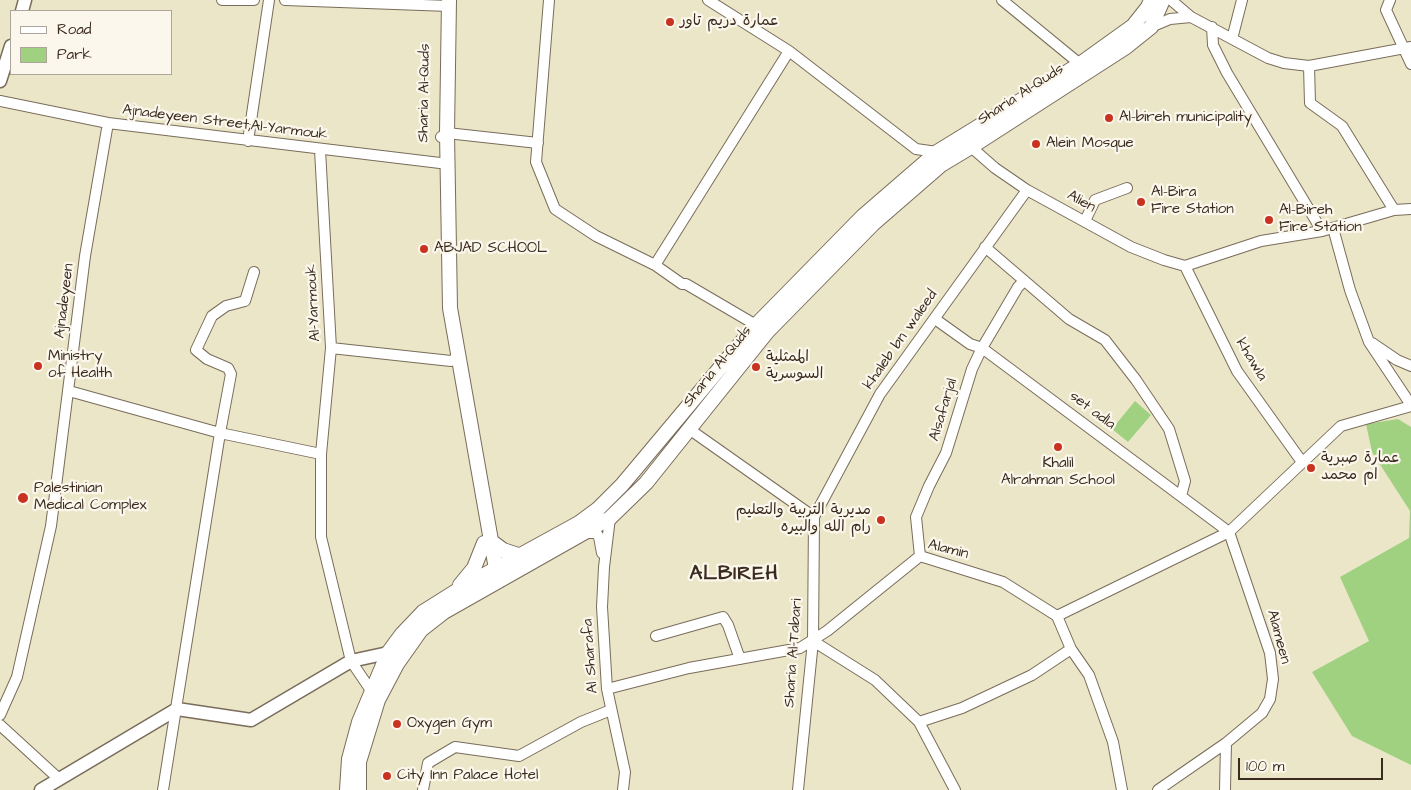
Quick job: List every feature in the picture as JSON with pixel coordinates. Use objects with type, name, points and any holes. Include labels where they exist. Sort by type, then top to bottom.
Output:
[{"type":"main road","name":"Sharia Al-Quds","points":[[1083,68],[1133,26],[1148,7],[1151,0]]},
{"type":"main road","name":"Sharia Al-Quds","points":[[347,790],[349,759],[359,722],[388,653],[402,634],[423,612],[454,592],[498,575],[586,533],[610,518],[646,483],[689,429],[761,328],[873,224],[966,143],[1083,68],[1126,47],[1151,27],[1163,0]]},
{"type":"main road","points":[[445,3],[444,162],[450,308],[455,359],[487,542],[498,575]]},
{"type":"main road","name":"Sharia Al-Quds","points":[[359,790],[358,762],[378,700],[397,664],[421,630],[498,575],[520,556],[579,523],[611,498],[678,420],[863,216],[937,152],[966,143]]},
{"type":"main road","points":[[487,542],[520,556]]},
{"type":"main road","points":[[454,592],[474,568],[487,542]]},
{"type":"street","points":[[222,0],[254,0]]},
{"type":"street","points":[[248,141],[269,0]]},
{"type":"street","points":[[285,0],[445,3]]},
{"type":"street","points":[[548,0],[536,162],[554,209],[596,236],[655,265],[682,284],[686,284],[761,328]]},
{"type":"street","points":[[708,0],[789,51],[916,149],[937,152]]},
{"type":"street","points":[[1002,0],[1083,68]]},
{"type":"street","points":[[1171,0],[1191,17],[1268,58],[1284,64],[1309,66],[1407,48]]},
{"type":"street","points":[[1232,39],[1242,0]]},
{"type":"street","points":[[1390,0],[1386,10],[1407,48],[1411,64]]},
{"type":"street","points":[[1151,27],[1170,19],[1191,17]]},
{"type":"street","points":[[1212,27],[1213,46],[1227,73],[1322,231]]},
{"type":"street","points":[[0,81],[10,49]]},
{"type":"street","points":[[655,265],[789,51]]},
{"type":"street","points":[[1309,66],[1310,103],[1342,126],[1394,210]]},
{"type":"street","name":"Ajnadeyeen Street;Al-Yarmouk","points":[[0,101],[108,124],[320,150],[444,162]]},
{"type":"street","name":"Ajnadeyeen","points":[[0,715],[17,677],[51,526],[85,256],[108,124]]},
{"type":"street","points":[[444,135],[538,143]]},
{"type":"street","name":"Alien","points":[[966,143],[995,168],[1027,190],[1131,247],[1185,266]]},
{"type":"street","points":[[916,149],[919,168]]},
{"type":"street","name":"Al-Yarmouk","points":[[320,150],[331,348],[321,454],[321,537],[351,661],[372,692]]},
{"type":"street","points":[[1085,221],[1095,200],[1126,188]]},
{"type":"street","name":"khaleb bn waleed","points":[[814,517],[880,394],[1027,190]]},
{"type":"street","points":[[1185,266],[1261,241],[1322,231],[1394,210],[1411,209]]},
{"type":"street","points":[[1122,790],[1113,742],[1089,676],[1071,648],[1057,616],[1228,532],[1341,426],[1411,405],[1369,342],[1350,290],[1333,228]]},
{"type":"street","points":[[985,247],[1069,319],[1105,340],[1136,380],[1169,429],[1186,481],[1181,496]]},
{"type":"street","name":"khawla","points":[[1185,266],[1237,371],[1302,462]]},
{"type":"street","points":[[164,790],[231,374],[228,368],[207,359],[196,350],[212,316],[226,306],[245,301],[254,272]]},
{"type":"street","name":"Alsafarjal","points":[[920,556],[916,517],[929,486],[946,454],[972,369],[982,348],[1024,281]]},
{"type":"street","name":"set adla","points":[[935,319],[970,344],[982,348],[1228,532]]},
{"type":"street","points":[[1369,342],[1377,345],[1397,360],[1411,366]]},
{"type":"street","points":[[331,348],[455,359]]},
{"type":"street","points":[[69,391],[220,433],[321,454]]},
{"type":"street","points":[[689,429],[814,517]]},
{"type":"street","name":"Sharia Al-Tabari","points":[[798,790],[813,641],[814,517]]},
{"type":"street","name":"Al Sharafa","points":[[610,518],[604,566],[602,607],[607,689],[625,772],[624,790]]},
{"type":"street","name":"Alameen","points":[[1158,790],[1226,743],[1262,713],[1270,699],[1273,679],[1270,652],[1228,532]]},
{"type":"street","points":[[586,533],[594,533],[599,538],[604,566]]},
{"type":"street","name":"Alamin","points":[[607,689],[689,668],[800,648],[813,641],[862,604],[920,556],[1003,582],[1057,616]]},
{"type":"street","points":[[656,636],[723,617],[728,625],[740,658]]},
{"type":"street","points":[[813,641],[875,680],[919,722],[955,790]]},
{"type":"street","points":[[919,722],[962,708],[1032,675],[1071,648]]},
{"type":"street","points":[[41,790],[177,710],[251,720],[351,661],[388,653]]},
{"type":"street","points":[[423,790],[428,763],[455,747],[519,756],[581,722],[611,710]]},
{"type":"street","points":[[0,725],[59,780]]},
{"type":"street","points":[[1225,790],[1226,743]]},
{"type":"green space","points":[[1135,401],[1151,415],[1128,442],[1112,429]]},
{"type":"green space","points":[[1398,419],[1411,427],[1411,765],[1352,736],[1312,672],[1369,641],[1340,577],[1409,538],[1410,511],[1372,452],[1366,424]]},
{"type":"place","name":"عمارة دريم تاور","points":[[670,22]]},
{"type":"place","name":"Al-bireh municipality","points":[[1109,118]]},
{"type":"place","name":"Alein Mosque","points":[[1036,144]]},
{"type":"place","name":"Al-Bira Fire Station","points":[[1141,202]]},
{"type":"place","name":"Al-Bireh Fire Station","points":[[1269,220]]},
{"type":"place","name":"ABJAD SCHOOL","points":[[424,249]]},
{"type":"place","name":"Ministry of Health","points":[[38,366]]},
{"type":"place","name":"الممثلية السوسرية","points":[[756,367]]},
{"type":"place","name":"Khalil Alrahman School","points":[[1058,447]]},
{"type":"place","name":"عمارة صبرية ام محمد","points":[[1311,468]]},
{"type":"place","name":"Palestinian Medical Complex","points":[[23,498]]},
{"type":"place","name":"مديرية التربية والتعليم رام الله والبيره","points":[[881,520]]},
{"type":"place","name":"Oxygen Gym","points":[[397,724]]},
{"type":"place","name":"City Inn Palace Hotel","points":[[387,776]]},
{"type":"district","name":"ALBIREH","points":[[734,575]]}]
